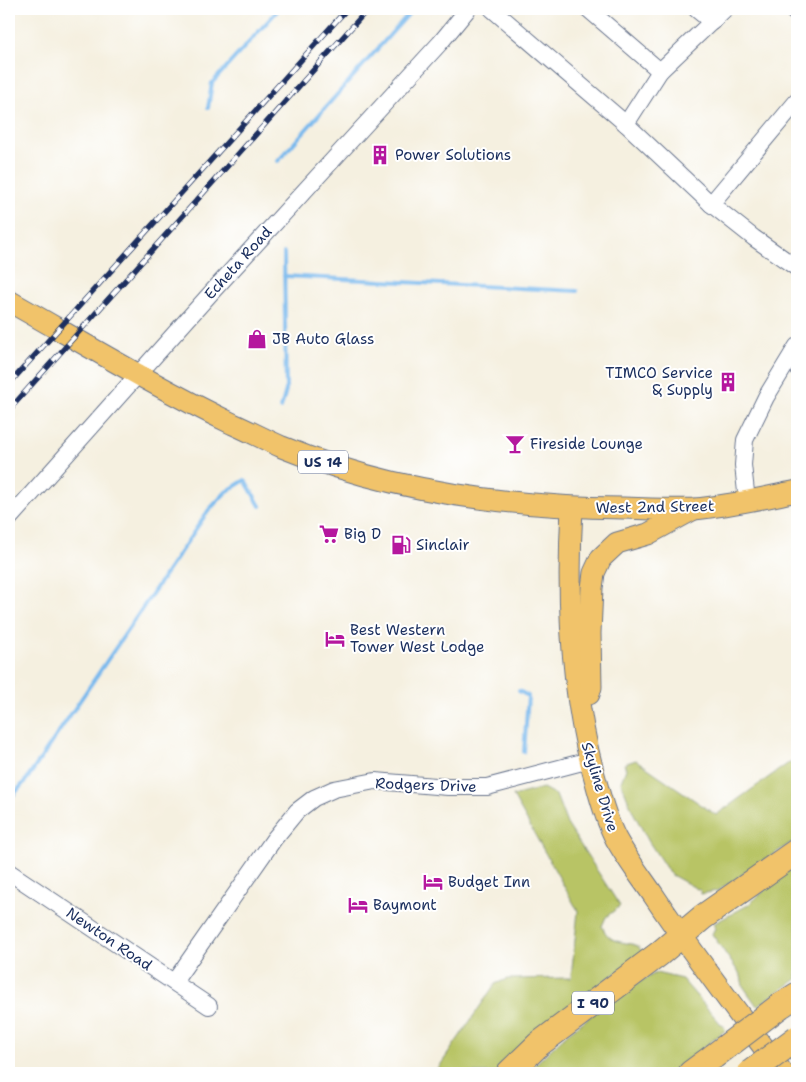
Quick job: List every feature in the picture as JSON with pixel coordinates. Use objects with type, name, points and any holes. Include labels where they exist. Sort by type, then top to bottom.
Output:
[{"type":"highway","name":"I 90","points":[[508,1073],[539,1044],[659,954],[703,917],[797,851]]},
{"type":"highway","points":[[691,1073],[789,1001]]},
{"type":"highway","points":[[750,1073],[797,1038]]},
{"type":"main road","name":"US 14","points":[[9,301],[137,375],[186,400],[280,446],[334,466],[371,478],[455,495],[572,508]]},
{"type":"main road","name":"West 2nd Street","points":[[572,508],[695,509],[797,491]]},
{"type":"main road","name":"Skyline Drive","points":[[572,508],[572,635],[581,719],[600,798],[616,838],[681,936],[783,1073]]},
{"type":"main road","points":[[581,719],[591,687],[590,633],[592,588],[594,573],[601,558],[617,543],[648,534],[695,509]]},
{"type":"street","name":"Echeta Road","points":[[9,519],[137,375],[440,43],[468,9]]},
{"type":"street","points":[[492,9],[626,124],[711,204],[754,238],[797,268]]},
{"type":"street","points":[[588,9],[660,71]]},
{"type":"street","points":[[696,9],[712,22]]},
{"type":"street","points":[[626,124],[660,71],[725,9]]},
{"type":"street","points":[[791,9],[797,14]]},
{"type":"street","points":[[711,204],[797,101]]},
{"type":"street","points":[[747,501],[743,465],[745,440],[766,397],[797,346]]},
{"type":"street","name":"Rodgers Drive","points":[[174,982],[274,839],[297,811],[314,798],[334,789],[375,781],[448,787],[486,787],[590,760]]},
{"type":"street","name":"Newton Road","points":[[9,872],[209,1006]]},
{"type":"green space","points":[[797,759],[797,839],[717,891],[701,894],[701,891],[670,874],[649,842],[633,812],[621,782],[626,769],[624,764],[636,760],[716,815],[790,762]]},
{"type":"green space","points":[[543,788],[556,795],[567,824],[620,906],[606,917],[602,926],[606,934],[612,939],[635,945],[640,948],[643,954],[570,1005],[500,1073],[435,1073],[495,984],[507,979],[571,978],[578,911],[513,796]]},
{"type":"green space","points":[[797,862],[797,979],[757,1006],[743,986],[741,976],[712,934],[715,928],[713,924],[748,905]]},
{"type":"green space","points":[[656,973],[682,979],[726,1030],[670,1073],[526,1073],[566,1035],[624,990]]},
{"type":"waterway","points":[[208,108],[212,83],[279,9]]},
{"type":"waterway","points":[[278,161],[413,9]]},
{"type":"waterway","points":[[281,408],[286,390],[284,253]]},
{"type":"waterway","points":[[284,276],[577,291]]},
{"type":"waterway","points":[[9,800],[27,779],[208,511],[226,492],[245,480],[260,506]]},
{"type":"waterway","points":[[519,691],[528,696],[524,752]]},
{"type":"railway","points":[[9,384],[347,9]]},
{"type":"railway","points":[[9,410],[368,9]]},
{"type":"place","name":"Power Solutions","points":[[380,155]]},
{"type":"place","name":"JB Auto Glass","points":[[257,339]]},
{"type":"place","name":"TIMCO Service & Supply","points":[[728,382]]},
{"type":"place","name":"Fireside Lounge","points":[[515,444]]},
{"type":"place","name":"Big D","points":[[329,534]]},
{"type":"place","name":"Sinclair","points":[[401,545]]},
{"type":"place","name":"Best Western Tower West Lodge","points":[[335,639]]},
{"type":"place","name":"Budget Inn","points":[[433,882]]},
{"type":"place","name":"Baymont","points":[[358,905]]}]
